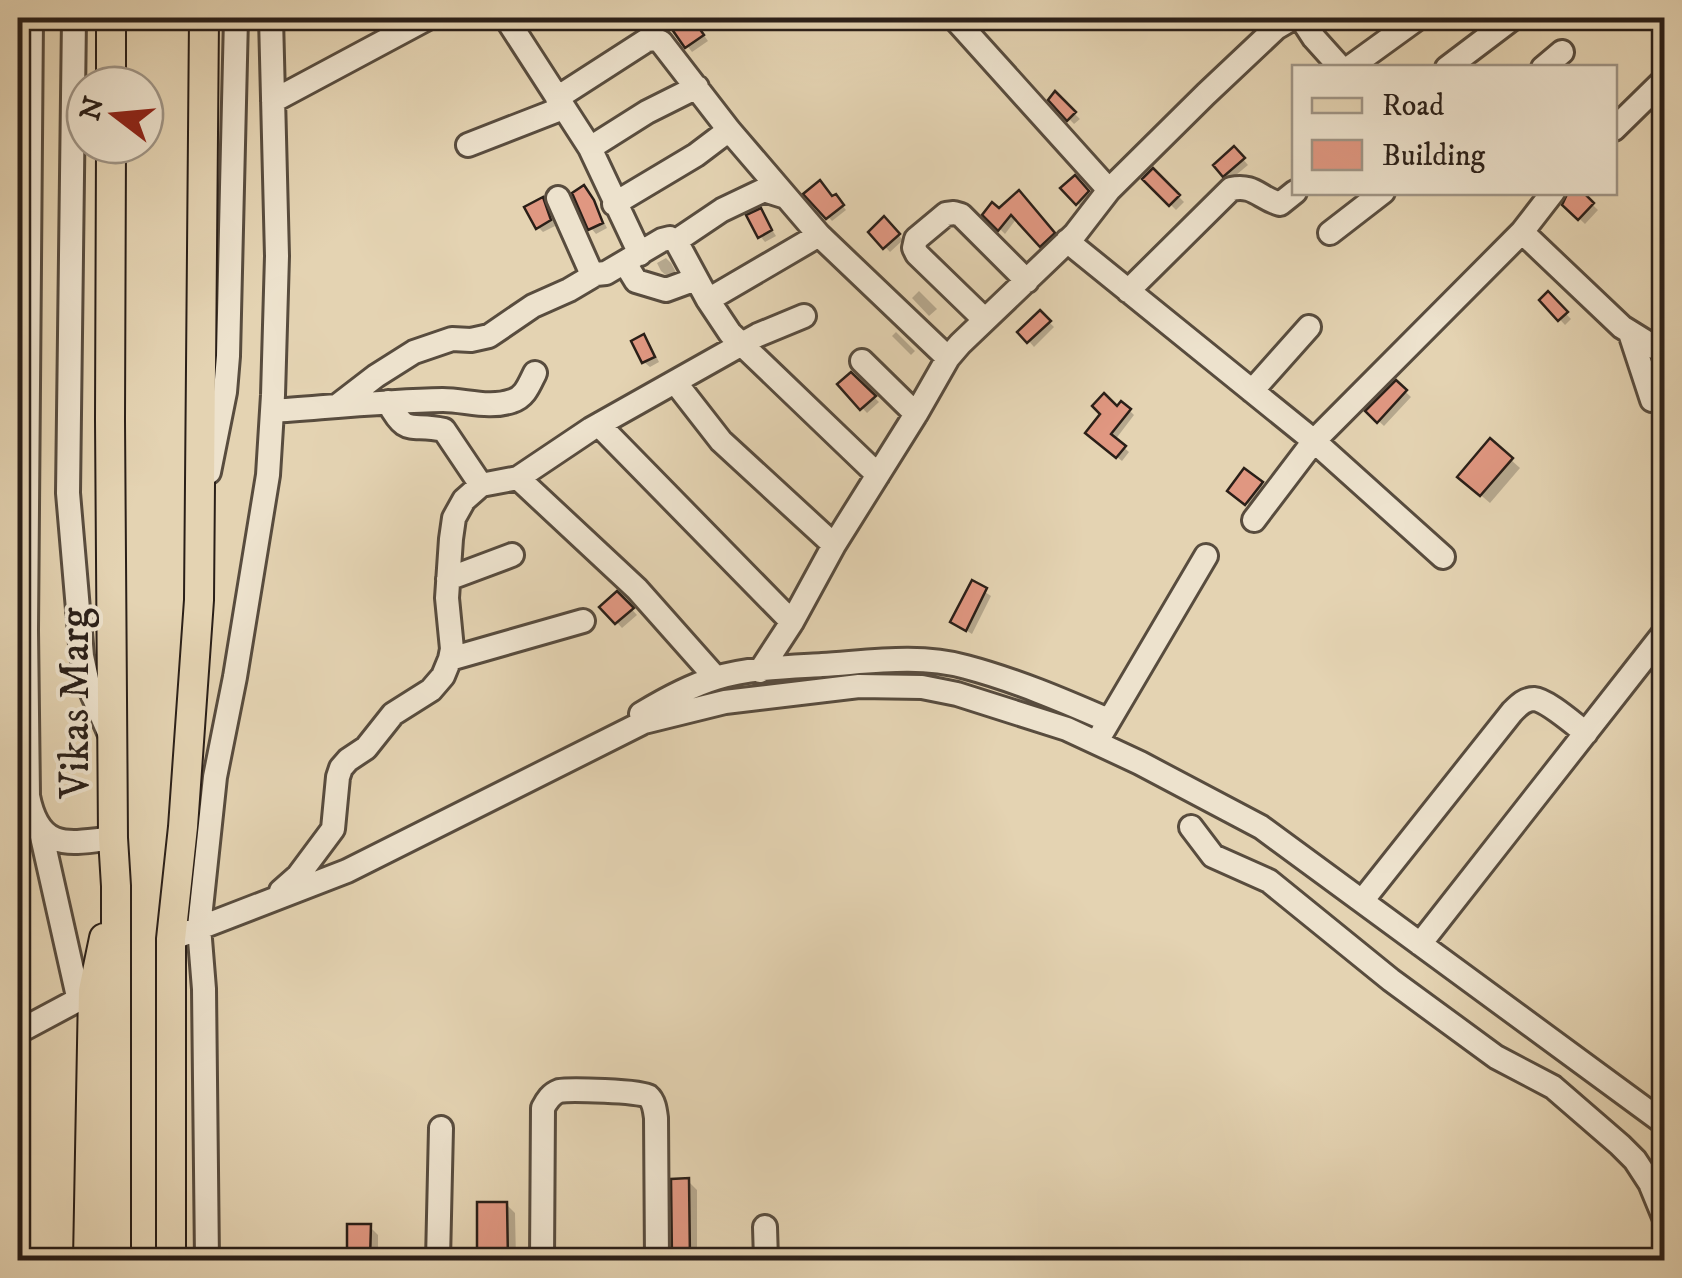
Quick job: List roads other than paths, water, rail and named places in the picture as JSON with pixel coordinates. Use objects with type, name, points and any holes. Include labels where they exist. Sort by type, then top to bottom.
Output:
[{"type":"main road","points":[[111,18],[111,65]]},
{"type":"main road","points":[[170,1258],[171,939],[198,618],[204,18]]},
{"type":"main road","name":"Vikas Marg","points":[[111,165],[116,1260]]},
{"type":"main road","points":[[88,1260],[86,996],[116,886]]},
{"type":"street","points":[[18,1032],[86,996],[28,796],[22,663],[24,79],[30,18]]},
{"type":"street","points":[[74,18],[68,493],[82,656],[88,684],[112,740]]},
{"type":"street","points":[[200,520],[225,392],[228,356],[236,18]]},
{"type":"street","points":[[206,1260],[204,976],[199,926],[215,777],[268,475],[276,256],[271,18]]},
{"type":"street","points":[[273,100],[428,18]]},
{"type":"street","points":[[506,18],[590,148],[614,204],[633,259],[636,281],[666,290],[696,279]]},
{"type":"street","points":[[954,18],[1109,190]]},
{"type":"street","points":[[760,670],[948,358],[1067,241],[1109,190],[1276,28],[1293,18]]},
{"type":"street","points":[[1301,18],[1338,65]]},
{"type":"street","points":[[1353,65],[1418,18]]},
{"type":"street","points":[[1459,64],[1513,18]]},
{"type":"street","points":[[468,145],[560,103],[647,40],[661,42],[818,235],[948,358]]},
{"type":"street","points":[[1547,65],[1562,52]]},
{"type":"street","points":[[1617,126],[1664,80]]},
{"type":"street","points":[[590,148],[647,112],[697,87]]},
{"type":"street","points":[[614,204],[696,156],[729,130]]},
{"type":"street","points":[[1128,291],[1231,189],[1243,186],[1280,204],[1292,194]]},
{"type":"street","points":[[676,241],[722,210],[764,190],[786,198]]},
{"type":"street","points":[[1330,233],[1379,195]]},
{"type":"street","points":[[1254,520],[1314,441],[1522,232],[1551,195]]},
{"type":"street","points":[[558,198],[590,270],[596,274]]},
{"type":"street","points":[[984,319],[917,254],[916,239],[946,214],[961,215],[1027,281]]},
{"type":"street","points":[[1522,232],[1630,333],[1664,353]]},
{"type":"street","points":[[708,300],[818,235]]},
{"type":"street","points":[[337,406],[414,352],[452,339],[489,336],[533,306],[596,274],[606,274],[670,238],[676,241],[730,333],[878,475]]},
{"type":"street","points":[[1067,241],[1314,441],[1442,556]]},
{"type":"street","points":[[275,897],[298,876],[334,829],[341,768],[371,742],[393,714],[439,684],[452,649],[448,579],[454,518],[464,500],[481,485],[518,478],[599,425],[758,335],[804,316]]},
{"type":"street","points":[[1252,391],[1310,327]]},
{"type":"street","points":[[1630,333],[1652,400]]},
{"type":"street","points":[[862,361],[916,414]]},
{"type":"street","points":[[272,412],[388,402],[448,400],[501,404],[518,400],[535,372]]},
{"type":"street","points":[[675,382],[721,442],[834,544]]},
{"type":"street","points":[[388,402],[404,425],[444,430],[481,485]]},
{"type":"street","points":[[599,425],[792,622]]},
{"type":"street","points":[[518,478],[637,589],[716,678]]},
{"type":"street","points":[[448,579],[512,556]]},
{"type":"street","points":[[1098,743],[1206,556]]},
{"type":"street","points":[[450,659],[583,621]]},
{"type":"street","points":[[1420,944],[1664,633]]},
{"type":"street","points":[[579,753],[662,701],[716,678],[760,670],[903,660],[966,666],[1108,720]]},
{"type":"street","points":[[171,939],[347,871],[579,753],[661,716],[726,702],[859,686],[922,686],[1068,729],[1261,827],[1664,1123]]},
{"type":"street","points":[[1362,901],[1522,702],[1543,702],[1586,733]]},
{"type":"street","points":[[1192,827],[1213,856],[1269,881],[1391,980],[1496,1057],[1552,1087],[1635,1160],[1664,1217]]},
{"type":"street","points":[[41,832],[73,844],[113,838]]},
{"type":"street","points":[[542,1260],[543,1108],[558,1091],[576,1090],[641,1093],[652,1100],[656,1118],[657,1260]]},
{"type":"street","points":[[438,1260],[442,1128]]},
{"type":"street","points":[[765,1228],[766,1260]]}]
